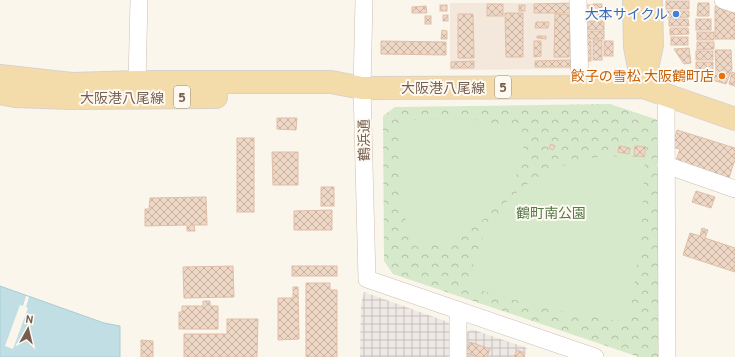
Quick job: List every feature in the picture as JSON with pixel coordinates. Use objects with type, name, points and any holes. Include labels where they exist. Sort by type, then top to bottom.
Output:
[{"type":"main road","points":[[634,0],[635,47],[643,87]]},
{"type":"main road","points":[[643,87],[652,45],[651,0]]},
{"type":"main road","name":"大阪港八尾線","points":[[0,76],[72,84],[137,82],[331,82],[362,88],[643,87],[735,119]]},
{"type":"main road","name":"大阪港八尾線","points":[[0,94],[72,98],[330,96],[362,88]]},
{"type":"street","points":[[137,82],[139,0]]},
{"type":"street","name":"鶴浜通","points":[[364,0],[362,88],[367,279],[458,311]]},
{"type":"street","points":[[578,0],[580,87]]},
{"type":"street","points":[[723,0],[735,4]]},
{"type":"street","points":[[666,95],[667,357]]},
{"type":"street","points":[[666,165],[735,189]]},
{"type":"street","points":[[458,357],[458,311],[595,357]]},
{"type":"shaded area","points":[[450,3],[576,3],[576,69],[450,70]]},
{"type":"shaded area","points":[[364,292],[448,322],[451,327],[451,357],[360,357],[361,304]]},
{"type":"shaded area","points":[[471,329],[527,348],[524,357],[466,357],[466,333]]},
{"type":"green space","name":"鶴町南公園","points":[[610,104],[658,120],[661,357],[639,357],[393,274],[384,261],[383,116],[395,107]]},
{"type":"green space","points":[[472,119],[524,132],[522,157],[516,176],[510,188],[485,219],[464,234],[453,239],[420,248],[412,244],[400,197],[399,130],[408,120]]},
{"type":"green space","points":[[605,156],[645,157],[641,240],[630,313],[619,321],[548,309],[468,287],[474,262],[483,237],[502,208],[513,196],[536,178],[549,172],[577,161]]},
{"type":"water","points":[[0,286],[104,323],[120,326],[120,357],[0,357]]},
{"type":"pier","points":[[26,296],[29,297],[26,307],[28,308],[13,349],[5,346],[20,305],[23,306]]},
{"type":"building","points":[[666,1],[689,1],[689,9],[666,9]]},
{"type":"building","points":[[573,3],[573,13],[534,13],[534,4]]},
{"type":"building","points":[[698,3],[709,3],[709,16],[697,16]]},
{"type":"building","points":[[487,4],[503,4],[503,16],[487,16]]},
{"type":"building","points":[[593,4],[602,4],[602,19],[594,19]]},
{"type":"building","points":[[440,5],[447,5],[447,11],[440,11]]},
{"type":"building","points":[[519,5],[525,5],[525,11],[519,11]]},
{"type":"building","points":[[583,5],[592,5],[592,18],[583,18]]},
{"type":"building","points":[[426,6],[427,13],[412,13],[412,7]]},
{"type":"building","points":[[715,6],[735,12],[735,39],[715,39]]},
{"type":"building","points":[[667,11],[689,11],[689,17],[667,18]]},
{"type":"building","points":[[505,13],[523,13],[523,57],[506,57]]},
{"type":"building","points":[[458,14],[473,14],[474,58],[458,58]]},
{"type":"building","points":[[555,14],[570,15],[569,57],[554,57]]},
{"type":"building","points":[[443,15],[448,15],[448,21],[443,21]]},
{"type":"building","points":[[425,16],[431,16],[431,24],[425,24]]},
{"type":"building","points":[[669,19],[688,19],[689,26],[669,26]]},
{"type":"building","points":[[696,19],[711,19],[711,30],[696,30]]},
{"type":"building","points":[[583,21],[604,21],[604,30],[583,29]]},
{"type":"building","points":[[536,22],[549,22],[548,28],[535,28]]},
{"type":"building","points":[[670,28],[688,28],[689,34],[670,35]]},
{"type":"building","points":[[442,30],[447,31],[447,39],[441,39]]},
{"type":"building","points":[[583,31],[604,31],[604,39],[583,39]]},
{"type":"building","points":[[697,32],[714,32],[714,40],[697,40]]},
{"type":"building","points":[[537,36],[546,36],[546,39],[537,38]]},
{"type":"building","points":[[671,37],[688,37],[688,45],[671,45]]},
{"type":"building","points":[[593,40],[602,40],[602,60],[593,60]]},
{"type":"building","points":[[381,41],[446,42],[446,55],[381,54]]},
{"type":"building","points":[[534,41],[541,41],[541,56],[534,57]]},
{"type":"building","points":[[582,41],[591,41],[591,61],[582,61]]},
{"type":"building","points":[[604,41],[613,41],[613,56],[604,56]]},
{"type":"building","points":[[697,42],[714,42],[714,49],[697,50]]},
{"type":"building","points":[[689,48],[691,63],[684,64],[674,49]]},
{"type":"building","points":[[715,50],[731,50],[732,69],[726,84],[712,80],[716,69]]},
{"type":"building","points":[[696,51],[713,51],[713,60],[696,60]]},
{"type":"building","points":[[571,60],[571,67],[535,67],[535,61]]},
{"type":"building","points":[[474,61],[474,68],[451,68],[451,62]]},
{"type":"building","points":[[696,62],[713,62],[711,77],[696,73]]},
{"type":"building","points":[[732,72],[735,73],[735,86],[729,84]]},
{"type":"building","points":[[277,118],[297,118],[296,130],[277,129]]},
{"type":"building","points":[[677,130],[735,148],[735,162],[729,178],[676,161],[680,149],[672,147]]},
{"type":"building","points":[[237,138],[254,138],[254,212],[237,212]]},
{"type":"building","points":[[551,144],[555,146],[553,150],[549,148]]},
{"type":"building","points":[[619,146],[630,148],[629,154],[618,152]]},
{"type":"building","points":[[635,146],[646,147],[644,157],[634,155]]},
{"type":"building","points":[[272,152],[298,152],[298,185],[273,185]]},
{"type":"building","points":[[321,187],[334,187],[334,206],[321,206]]},
{"type":"building","points":[[696,191],[715,197],[711,208],[692,202]]},
{"type":"building","points":[[206,197],[207,225],[194,225],[195,231],[187,231],[187,225],[145,226],[145,209],[149,209],[150,198]]},
{"type":"building","points":[[332,210],[332,230],[294,230],[294,211]]},
{"type":"building","points":[[702,228],[708,230],[705,238],[735,248],[735,272],[683,255],[690,233],[700,236]]},
{"type":"building","points":[[233,266],[234,297],[184,298],[183,267]]},
{"type":"building","points":[[292,266],[337,266],[337,276],[292,276]]},
{"type":"building","points":[[306,283],[330,283],[330,290],[337,290],[337,357],[306,357]]},
{"type":"building","points":[[293,287],[298,287],[299,339],[278,340],[278,298],[293,298]]},
{"type":"building","points":[[203,301],[210,301],[210,306],[218,306],[218,329],[179,329],[179,312],[182,312],[182,306],[203,306]]},
{"type":"building","points":[[227,319],[258,319],[257,357],[184,357],[184,334],[227,334]]},
{"type":"building","points":[[141,340],[153,341],[153,357],[141,357]]},
{"type":"building","points":[[470,342],[490,349],[487,357],[479,357],[466,353]]},
{"type":"building","points":[[517,350],[525,353],[524,357],[514,357]]},
{"type":"place","name":"大本サイクル","points":[[676,14]]},
{"type":"place","name":"餃子の雪松 大阪鶴町店","points":[[722,76]]}]
